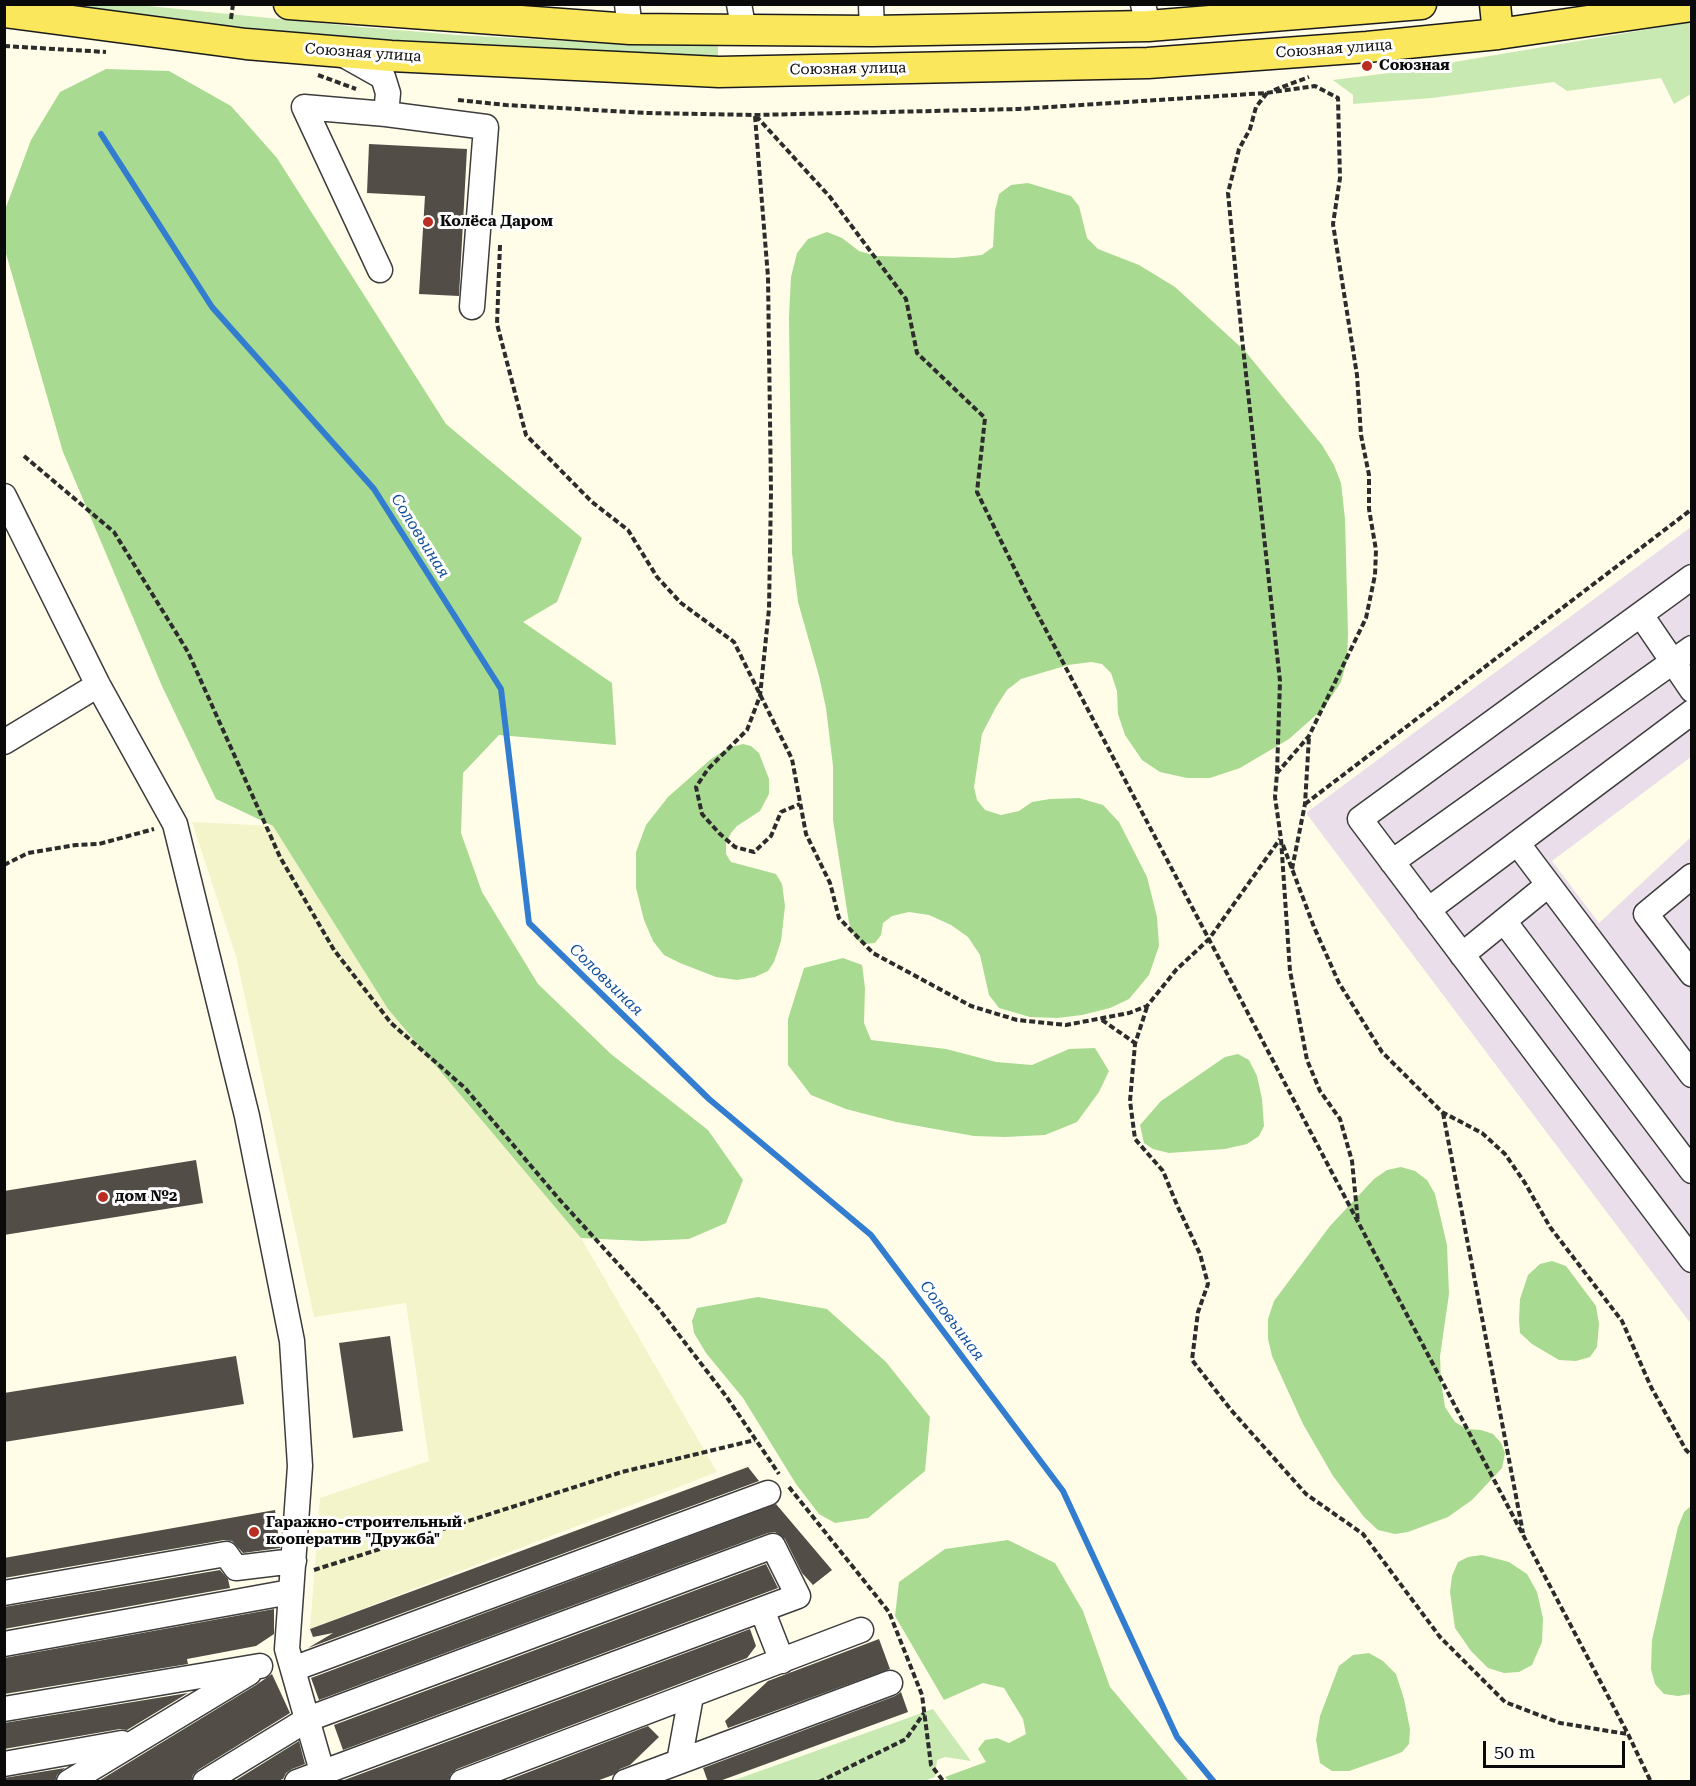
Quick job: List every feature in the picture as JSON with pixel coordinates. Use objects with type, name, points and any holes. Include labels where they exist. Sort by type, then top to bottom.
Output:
[{"type":"main road","points":[[289,4],[628,17],[742,18],[1145,15],[1421,4]]},
{"type":"main road","points":[[1495,4],[1498,34]]},
{"type":"main road","name":"Союзная улица","points":[[4,12],[237,43],[391,56],[719,72],[1148,63],[1335,50],[1498,34],[1692,6]]},
{"type":"lane","points":[[337,51],[383,77],[388,93],[386,114]]},
{"type":"lane","points":[[380,270],[304,107],[386,114],[486,127],[472,307]]},
{"type":"lane","points":[[4,496],[98,685],[176,824],[247,1116],[292,1341],[300,1466],[292,1576],[290,1659],[323,1777]]},
{"type":"lane","points":[[1692,577],[1360,819],[1692,1260]]},
{"type":"lane","points":[[1641,615],[1682,655],[1692,690]]},
{"type":"lane","points":[[1392,862],[1682,655]]},
{"type":"lane","points":[[4,742],[98,685]]},
{"type":"lane","points":[[1428,910],[1692,712]]},
{"type":"lane","points":[[1518,844],[1692,1075]]},
{"type":"lane","points":[[1689,884],[1646,914],[1692,974]]},
{"type":"lane","points":[[1462,955],[1548,885]]},
{"type":"lane","points":[[1503,921],[1692,1171]]},
{"type":"lane","points":[[4,1710],[290,1659],[779,1486]]},
{"type":"lane","points":[[204,1782],[308,1719],[773,1546],[798,1596],[323,1777],[297,1782]]},
{"type":"lane","points":[[4,1593],[226,1554],[236,1568],[292,1576]]},
{"type":"lane","points":[[4,1644],[292,1576]]},
{"type":"lane","points":[[762,1610],[782,1661]]},
{"type":"lane","points":[[462,1782],[861,1630]]},
{"type":"lane","points":[[69,1782],[260,1666]]},
{"type":"lane","points":[[625,1782],[890,1683]]},
{"type":"lane","points":[[679,1762],[691,1696]]},
{"type":"lane","points":[[4,1764],[136,1741]]},
{"type":"path","points":[[1317,74],[1266,93],[1256,107],[1250,129],[1239,149],[1228,193],[1280,681],[1275,797],[1281,839],[1290,971],[1305,1048],[1320,1091],[1340,1119],[1352,1161],[1358,1222]]},
{"type":"path","points":[[447,99],[506,105],[648,113],[755,116],[1019,109],[1266,93],[1316,86],[1338,98],[1340,178],[1333,224],[1357,375],[1361,435],[1369,475],[1369,509],[1376,550],[1375,575],[1366,618],[1309,736],[1277,773]]},
{"type":"path","points":[[505,116],[506,105]]},
{"type":"path","points":[[755,116],[768,277],[771,492],[769,609],[760,696],[747,730],[708,769],[696,787],[702,814],[735,847],[754,852],[771,836],[781,812],[800,804]]},
{"type":"path","points":[[755,116],[830,197],[906,299],[917,353],[985,418],[976,492],[1028,596],[1628,1734],[1651,1782]]},
{"type":"path","points":[[500,243],[497,324],[526,435],[592,502],[628,530],[657,577],[681,603],[734,642],[792,759],[806,834],[830,883],[839,918],[873,953],[971,1006],[1017,1020],[1066,1025],[1101,1020],[1147,1006]]},
{"type":"path","points":[[24,456],[114,532],[188,651],[280,857],[334,950],[391,1023],[465,1088],[559,1199],[659,1310],[726,1396],[756,1440],[779,1486],[889,1612],[922,1695],[931,1765],[944,1782]]},
{"type":"path","points":[[1305,804],[1692,509]]},
{"type":"path","points":[[1292,870],[1305,804],[1309,736]]},
{"type":"path","points":[[4,865],[28,853],[76,845],[99,844],[176,824]]},
{"type":"path","points":[[1281,839],[1209,939],[1176,970],[1147,1006],[1135,1044],[1130,1101],[1135,1139],[1163,1171],[1176,1205],[1200,1254],[1208,1284],[1198,1312],[1192,1360],[1231,1410],[1306,1494],[1363,1534],[1440,1637],[1505,1702],[1560,1723],[1628,1734]]},
{"type":"path","points":[[1281,839],[1314,927],[1339,982],[1382,1052],[1442,1112],[1482,1133],[1505,1154],[1525,1183],[1550,1227],[1622,1322],[1651,1387],[1686,1450],[1692,1456]]},
{"type":"path","points":[[1101,1020],[1135,1044]]},
{"type":"path","points":[[1442,1112],[1524,1537]]},
{"type":"path","points":[[292,1576],[622,1472],[756,1440]]},
{"type":"path","points":[[819,1782],[906,1739],[924,1712]]},
{"type":"shaded area","points":[[1691,527],[1691,757],[1552,861],[1599,923],[1691,837],[1691,1324],[1306,813]]},
{"type":"green space","points":[[16,5],[138,5],[458,35],[718,46],[718,61],[424,49]]},
{"type":"green space","points":[[1691,22],[1691,94],[1674,104],[1661,78],[1567,91],[1554,82],[1432,98],[1353,104],[1353,95],[1333,80],[1389,73]]},
{"type":"green space","points":[[106,69],[169,71],[231,106],[277,158],[446,424],[582,538],[557,602],[523,622],[612,683],[616,745],[499,735],[463,773],[461,833],[482,892],[538,984],[611,1054],[708,1130],[743,1180],[726,1223],[689,1239],[642,1241],[581,1238],[388,1009],[273,826],[216,799],[162,686],[63,452],[5,250],[5,210],[31,140],[60,92]]},
{"type":"green space","points":[[1028,183],[1071,196],[1079,206],[1087,238],[1098,249],[1139,265],[1175,287],[1245,351],[1322,445],[1334,465],[1341,483],[1345,519],[1348,634],[1347,660],[1341,682],[1324,708],[1289,739],[1240,768],[1210,778],[1187,778],[1160,772],[1142,760],[1125,735],[1118,714],[1117,691],[1111,673],[1102,664],[1091,662],[1068,665],[1021,679],[1007,690],[996,707],[982,734],[974,787],[977,800],[985,810],[1001,815],[1019,811],[1032,802],[1050,799],[1079,798],[1103,805],[1119,822],[1147,877],[1157,917],[1159,946],[1149,975],[1129,999],[1110,1008],[1057,1018],[1030,1017],[999,1008],[989,995],[980,955],[968,937],[951,925],[929,915],[909,912],[892,916],[883,923],[881,935],[875,943],[864,944],[856,939],[849,923],[833,820],[833,766],[826,708],[798,602],[792,553],[789,317],[791,277],[797,253],[808,239],[827,232],[842,238],[859,251],[876,256],[954,258],[982,255],[993,247],[995,211],[999,194],[1011,185]]},
{"type":"green space","points":[[743,744],[751,746],[759,753],[769,779],[769,794],[760,811],[737,826],[731,833],[726,843],[726,854],[731,862],[776,874],[782,884],[785,906],[781,941],[774,962],[768,971],[755,977],[737,980],[716,977],[664,955],[653,941],[644,920],[636,888],[636,852],[646,825],[668,797],[711,759],[728,748]]},
{"type":"green space","points":[[192,822],[273,826],[388,1009],[581,1238],[717,1472],[310,1629],[320,1498],[429,1461],[406,1303],[314,1317],[236,956]]},
{"type":"green space","points":[[843,958],[862,965],[865,988],[864,1023],[871,1040],[946,1049],[996,1062],[1032,1065],[1069,1049],[1095,1048],[1109,1071],[1099,1092],[1077,1122],[1045,1135],[974,1136],[896,1122],[846,1109],[811,1095],[788,1065],[788,1019],[804,968]]},
{"type":"green space","points":[[1238,1054],[1249,1060],[1257,1076],[1264,1126],[1259,1136],[1247,1144],[1225,1149],[1169,1153],[1153,1149],[1144,1143],[1140,1125],[1161,1101],[1225,1057]]},
{"type":"green space","points":[[1401,1167],[1415,1171],[1427,1180],[1435,1194],[1447,1245],[1449,1294],[1440,1356],[1445,1407],[1455,1422],[1467,1429],[1493,1434],[1501,1443],[1505,1453],[1502,1468],[1472,1500],[1448,1517],[1408,1532],[1395,1534],[1378,1530],[1364,1517],[1333,1476],[1303,1424],[1272,1356],[1268,1339],[1268,1319],[1274,1301],[1330,1226],[1374,1179],[1387,1170]]},
{"type":"green space","points":[[1552,1261],[1566,1266],[1596,1306],[1599,1324],[1597,1347],[1590,1357],[1576,1361],[1559,1360],[1532,1344],[1520,1333],[1520,1299],[1528,1275],[1540,1264]]},
{"type":"green space","points":[[758,1297],[827,1309],[886,1362],[930,1417],[925,1471],[868,1518],[835,1523],[819,1514],[796,1484],[743,1398],[706,1353],[694,1333],[692,1321],[697,1308]]},
{"type":"green space","points":[[1691,1506],[1691,1694],[1678,1696],[1664,1694],[1655,1684],[1651,1669],[1652,1640],[1678,1527],[1684,1512]]},
{"type":"green space","points":[[1008,1540],[1055,1563],[1083,1611],[1110,1687],[1189,1781],[950,1782],[945,1777],[986,1762],[978,1749],[985,1740],[997,1738],[1009,1743],[1026,1734],[1023,1719],[1004,1688],[983,1683],[944,1700],[895,1616],[899,1582],[945,1549]]},
{"type":"green space","points":[[1482,1555],[1509,1562],[1527,1574],[1537,1592],[1543,1618],[1542,1642],[1532,1665],[1519,1672],[1504,1673],[1488,1668],[1471,1651],[1455,1628],[1450,1592],[1452,1576],[1458,1562],[1468,1557]]},
{"type":"green space","points":[[1369,1653],[1383,1661],[1396,1674],[1410,1729],[1409,1744],[1402,1752],[1392,1756],[1349,1771],[1332,1771],[1320,1763],[1316,1740],[1320,1716],[1339,1666],[1353,1655]]},
{"type":"green space","points":[[933,1709],[971,1761],[945,1757],[937,1760],[935,1777],[924,1781],[732,1781]]},
{"type":"building","points":[[369,144],[467,149],[459,296],[419,294],[425,196],[367,193]]},
{"type":"building","name":"дом №2","points":[[196,1160],[203,1203],[4,1235],[4,1191]]},
{"type":"building","points":[[390,1336],[403,1431],[353,1438],[339,1343]]},
{"type":"building","points":[[236,1356],[244,1404],[4,1442],[4,1393]]},
{"type":"building","points":[[748,1467],[759,1481],[308,1648],[333,1633],[313,1637],[310,1629]]},
{"type":"building","points":[[776,1504],[832,1570],[813,1585],[802,1573],[785,1539],[775,1532],[768,1533],[319,1700],[311,1678]]},
{"type":"building","points":[[275,1510],[280,1548],[243,1553],[232,1541],[224,1540],[4,1578],[4,1558]]},
{"type":"building","points":[[766,1564],[778,1588],[343,1750],[334,1725]]},
{"type":"building","points":[[220,1570],[228,1579],[230,1588],[4,1629],[4,1607]]},
{"type":"building","points":[[274,1609],[274,1634],[256,1646],[187,1659],[188,1664],[4,1694],[4,1658]]},
{"type":"building","points":[[750,1629],[756,1646],[747,1658],[457,1769],[451,1774],[448,1782],[339,1782]]},
{"type":"building","points":[[879,1639],[890,1669],[728,1728],[725,1721],[768,1681]]},
{"type":"building","points":[[272,1674],[290,1713],[198,1770],[191,1782],[97,1782],[256,1685]]},
{"type":"building","points":[[901,1692],[908,1712],[717,1782],[708,1782],[703,1768]]},
{"type":"building","points":[[188,1693],[127,1730],[120,1729],[4,1749],[4,1723]]},
{"type":"building","points":[[648,1726],[659,1737],[630,1765],[613,1775],[594,1782],[503,1782]]},
{"type":"building","points":[[299,1741],[305,1764],[286,1773],[283,1779],[275,1782],[233,1782]]},
{"type":"building","points":[[65,1768],[57,1775],[55,1782],[4,1782],[4,1778]]},
{"type":"waterway","name":"Соловьиная","points":[[101,134],[212,307],[374,489],[501,689],[529,923],[709,1099],[871,1235],[1063,1491],[1177,1737],[1214,1782]]},
{"type":"place","name":"Союзная","points":[[1367,66]]},
{"type":"place","name":"Колёса Даром","points":[[428,222]]},
{"type":"place","name":"дом №2","points":[[103,1197]]},
{"type":"place","name":"Гаражно-строительный кооператив \"Дружба\"","points":[[254,1532]]}]
